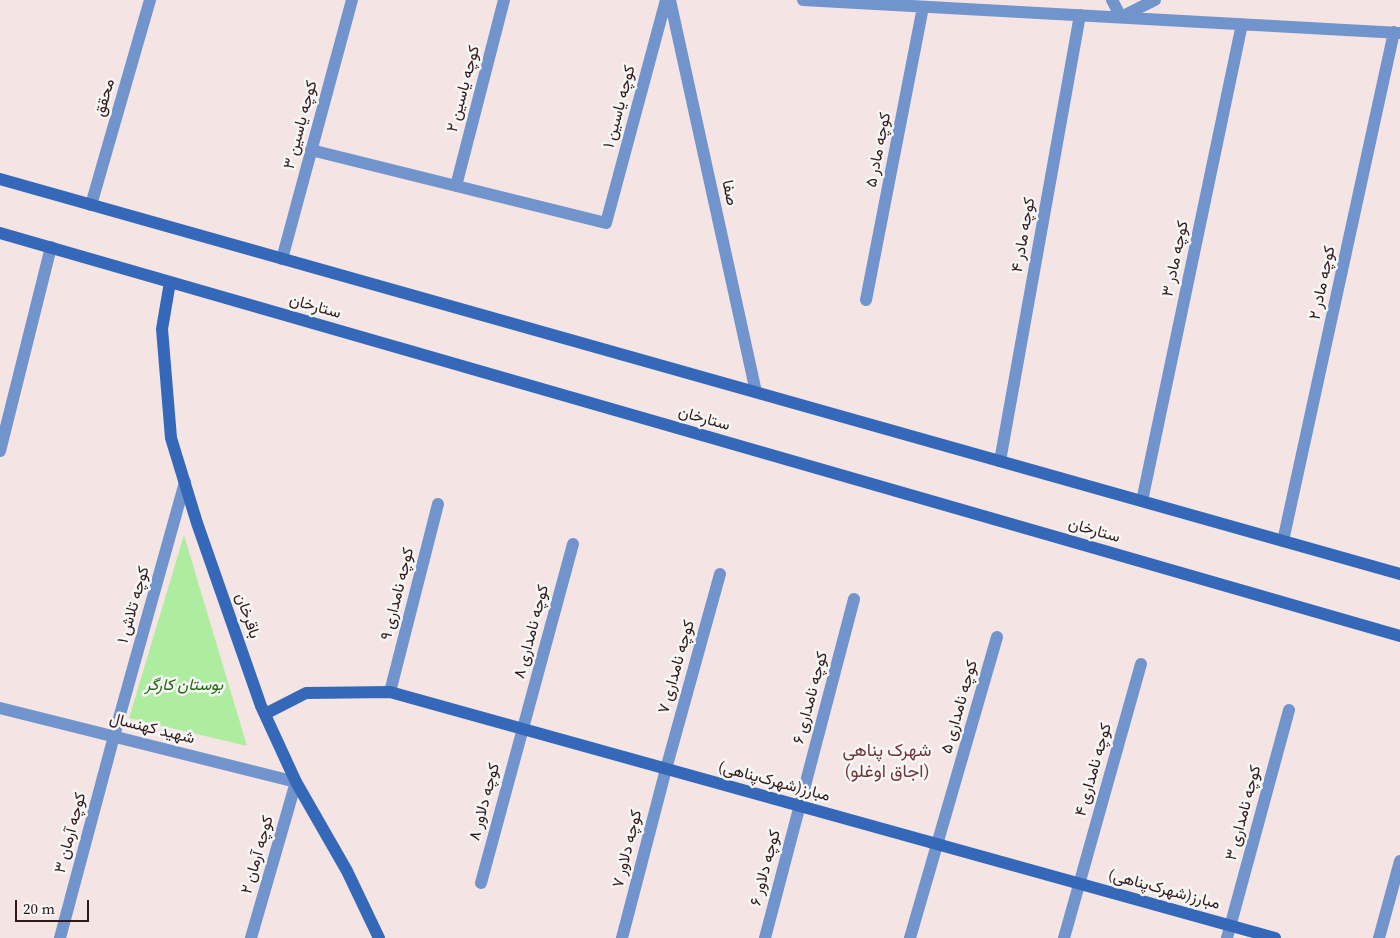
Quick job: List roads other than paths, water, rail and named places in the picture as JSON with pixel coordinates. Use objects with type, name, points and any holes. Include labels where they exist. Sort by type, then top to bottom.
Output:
[{"type":"main road","points":[[0,179],[1400,574]]},
{"type":"main road","name":"ستارخان","points":[[0,232],[1400,636]]},
{"type":"main road","name":"باقرخان","points":[[170,282],[162,329],[171,438],[197,523],[265,714],[296,782],[347,871],[379,938]]},
{"type":"main road","name":"مبارز(شهرک‌پناهی)","points":[[265,714],[306,693],[390,692],[1079,884],[1228,932],[1275,938]]},
{"type":"street","name":"محقق","points":[[91,205],[150,0]]},
{"type":"street","name":"کوچه یاسین ۳","points":[[282,259],[352,0]]},
{"type":"street","name":"کوچه یاسین ۲","points":[[456,186],[504,0]]},
{"type":"street","name":"کوچه یاسین ۱","points":[[456,186],[606,223],[668,0]]},
{"type":"street","name":"صفا","points":[[668,0],[756,392]]},
{"type":"street","points":[[803,0],[923,7],[937,4],[1080,15],[1397,32]]},
{"type":"street","points":[[1112,0],[1121,17]]},
{"type":"street","points":[[1121,17],[1154,0]]},
{"type":"street","name":"کوچه مادر ۵","points":[[866,300],[923,7]]},
{"type":"street","name":"کوچه مادر ۴","points":[[1000,461],[1080,15]]},
{"type":"street","name":"کوچه مادر ۳","points":[[1142,501],[1242,24]]},
{"type":"street","name":"کوچه مادر ۲","points":[[1283,541],[1397,32]]},
{"type":"street","points":[[311,150],[456,186]]},
{"type":"street","points":[[0,452],[50,247]]},
{"type":"street","name":"کوچه تلاش ۱","points":[[114,736],[185,482]]},
{"type":"street","name":"کوچه نامداری ۹","points":[[390,692],[438,504]]},
{"type":"street","name":"کوچه نامداری ۸","points":[[522,729],[573,544]]},
{"type":"street","name":"کوچه نامداری ۷","points":[[666,769],[720,574]]},
{"type":"street","name":"کوچه نامداری ۶","points":[[800,806],[854,599]]},
{"type":"street","name":"کوچه نامداری ۵","points":[[910,938],[997,637]]},
{"type":"street","name":"کوچه نامداری ۴","points":[[1064,938],[1141,664]]},
{"type":"street","name":"شهید کهنسال","points":[[0,708],[296,782]]},
{"type":"street","name":"کوچه نامداری ۳","points":[[1228,932],[1289,710]]},
{"type":"street","name":"کوچه دلاور ۸","points":[[480,883],[522,729]]},
{"type":"street","name":"کوچه آرمان ۳","points":[[60,938],[114,736]]},
{"type":"street","name":"کوچه دلاور ۷","points":[[622,938],[666,769]]},
{"type":"street","name":"کوچه آرمان ۲","points":[[251,938],[296,782]]},
{"type":"street","name":"کوچه دلاور ۶","points":[[765,938],[800,806]]},
{"type":"street","points":[[1379,938],[1400,861]]},
{"type":"district","name":"شهرک پناهی (اجاق اوغلو)","points":[[887,761]]},
{"type":"park label","name":"بوستان کارگر","points":[[184,686]]}]
